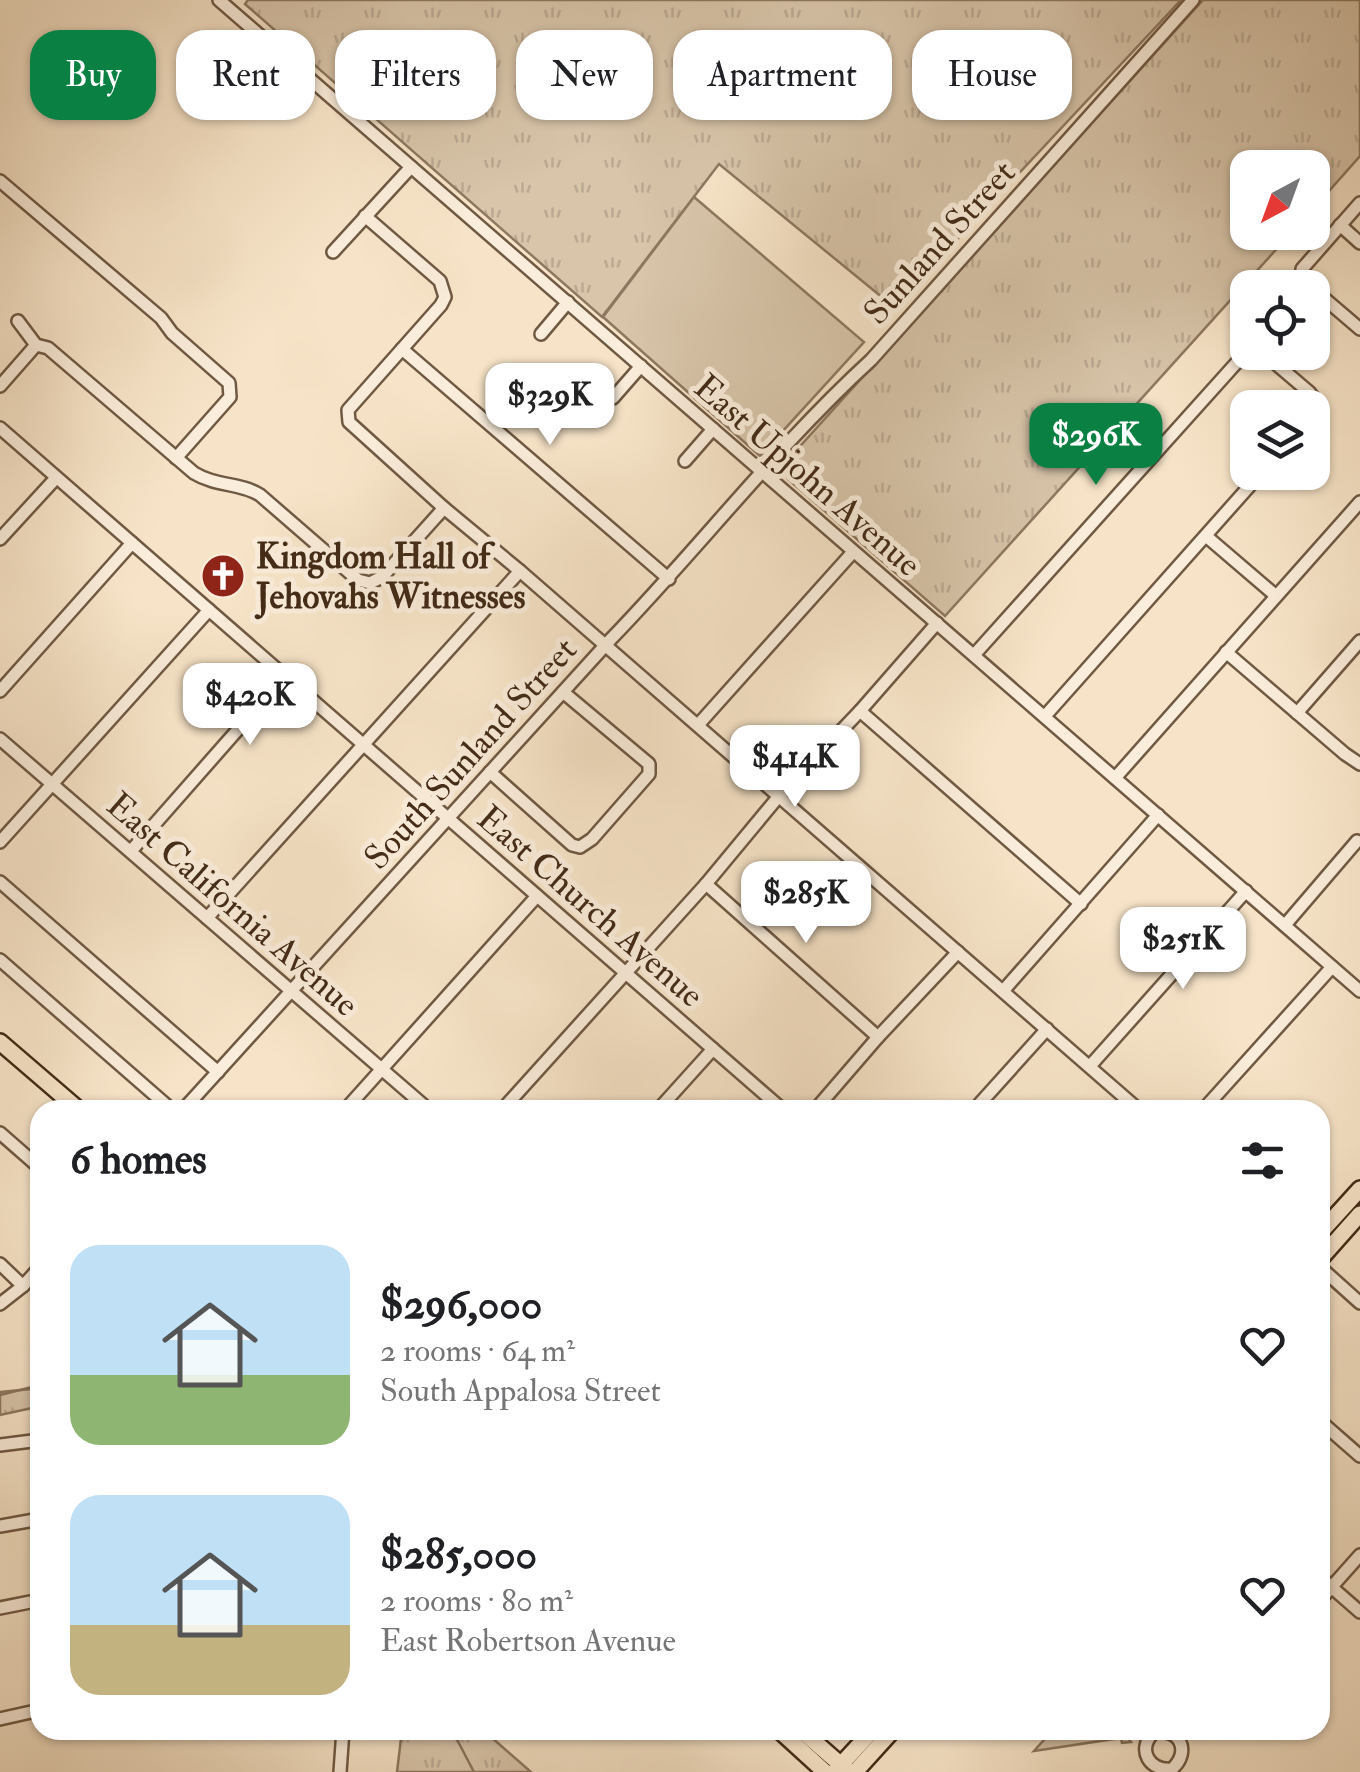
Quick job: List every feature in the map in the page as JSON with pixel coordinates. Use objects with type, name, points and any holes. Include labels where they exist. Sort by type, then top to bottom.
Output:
[{"type":"main road","points":[[0,1042],[67,1100]]},
{"type":"main road","points":[[1330,1221],[1360,1188]]},
{"type":"main road","points":[[1330,1248],[1360,1214]]},
{"type":"main road","points":[[794,1740],[840,1770]]},
{"type":"main road","points":[[812,1740],[840,1770]]},
{"type":"main road","points":[[840,1770],[862,1740]]},
{"type":"main road","points":[[840,1770],[880,1740]]},
{"type":"street","name":"East Upjohn Avenue","points":[[219,0],[1360,991]]},
{"type":"street","name":"Sunland Street","points":[[762,472],[827,400],[871,360],[1194,0]]},
{"type":"street","points":[[334,252],[411,167]]},
{"type":"street","points":[[2,186],[161,318],[172,333],[229,383],[230,397],[176,458]]},
{"type":"street","points":[[1302,270],[1360,203]]},
{"type":"street","points":[[365,216],[442,284],[445,297],[347,413],[349,422],[441,512],[520,571],[1129,1100]]},
{"type":"street","points":[[1340,225],[1360,243]]},
{"type":"street","points":[[540,334],[568,302]]},
{"type":"street","points":[[1330,303],[1360,329]]},
{"type":"street","points":[[18,322],[36,345],[48,348],[176,458],[206,480],[260,494],[358,580],[370,583],[382,577],[441,512]]},
{"type":"street","points":[[0,386],[36,345]]},
{"type":"street","points":[[402,349],[670,579]]},
{"type":"street","points":[[612,398],[641,366]]},
{"type":"street","points":[[974,655],[1230,370]]},
{"type":"street","points":[[1284,370],[1308,390]]},
{"type":"street","name":"East Church Avenue","points":[[0,428],[771,1100]]},
{"type":"street","points":[[685,461],[713,429]]},
{"type":"street","name":"South Sunland Street","points":[[218,1072],[670,579],[762,472]]},
{"type":"street","points":[[0,539],[56,478]]},
{"type":"street","points":[[1044,716],[1246,490]]},
{"type":"street","points":[[1115,778],[1360,502]]},
{"type":"street","points":[[1206,536],[1276,596]]},
{"type":"street","points":[[0,691],[132,543]]},
{"type":"street","points":[[698,725],[853,552]]},
{"type":"street","points":[[207,918],[520,571]]},
{"type":"street","points":[[0,842],[208,610]]},
{"type":"street","points":[[511,1100],[937,623]]},
{"type":"street","points":[[1296,712],[1360,642]]},
{"type":"street","points":[[1226,652],[1360,764]]},
{"type":"street","points":[[131,851],[285,676]]},
{"type":"street","points":[[490,772],[572,845],[580,847],[592,839],[650,770],[649,764],[563,692]]},
{"type":"street","points":[[860,711],[1081,904]]},
{"type":"street","name":"East California Avenue","points":[[0,739],[418,1100]]},
{"type":"street","points":[[1003,990],[1158,815]]},
{"type":"street","points":[[1284,925],[1357,842]]},
{"type":"street","points":[[0,882],[218,1072],[192,1100]]},
{"type":"street","points":[[706,884],[878,1037]]},
{"type":"street","points":[[1090,1066],[1246,891]]},
{"type":"street","points":[[354,1100],[537,896]]},
{"type":"street","points":[[824,1100],[958,952]]},
{"type":"street","points":[[0,960],[161,1100]]},
{"type":"street","points":[[1212,1100],[1332,967]]},
{"type":"street","points":[[983,1100],[1047,1029]]},
{"type":"street","points":[[667,1100],[713,1050]]},
{"type":"street","points":[[0,1133],[30,1159]]},
{"type":"street","points":[[0,1264],[23,1286]]},
{"type":"street","points":[[1330,1276],[1360,1303]]},
{"type":"street","points":[[0,1304],[30,1278]]},
{"type":"street","points":[[1330,1430],[1360,1456]]},
{"type":"street","points":[[0,1445],[30,1441]]},
{"type":"street","points":[[0,1526],[30,1522]]},
{"type":"street","points":[[1360,1555],[1332,1587],[1360,1612]]},
{"type":"street","points":[[0,1608],[30,1602]]},
{"type":"street","points":[[0,1720],[30,1712]]},
{"type":"street","points":[[340,1772],[343,1740]]},
{"type":"green space","points":[[248,0],[1181,0],[1072,117],[1072,30],[912,30],[912,120],[1069,120],[894,307],[719,164],[602,317],[377,120],[496,120],[496,30],[335,30],[335,83],[315,65],[315,30],[275,30],[245,4]]},
{"type":"green space","points":[[1203,0],[1360,0],[1360,156],[1330,190],[1330,150],[1230,150],[1230,250],[1276,250],[1258,270],[1230,270],[1230,301],[945,616],[788,479],[785,463]]},
{"type":"green space","points":[[694,197],[864,342],[760,456],[603,317]]},
{"type":"green space","points":[[30,1389],[30,1408],[0,1415],[0,1392]]},
{"type":"green space","points":[[401,1740],[494,1740],[531,1772],[397,1772]]},
{"type":"green space","points":[[1044,1740],[1108,1740],[1034,1751]]},
{"type":"waterway","points":[[0,1395],[30,1388]]},
{"type":"waterway","points":[[457,1740],[474,1772]]},
{"type":"place","name":"Kingdom Hall of Jehovahs Witnesses","points":[[223,576]]}]
